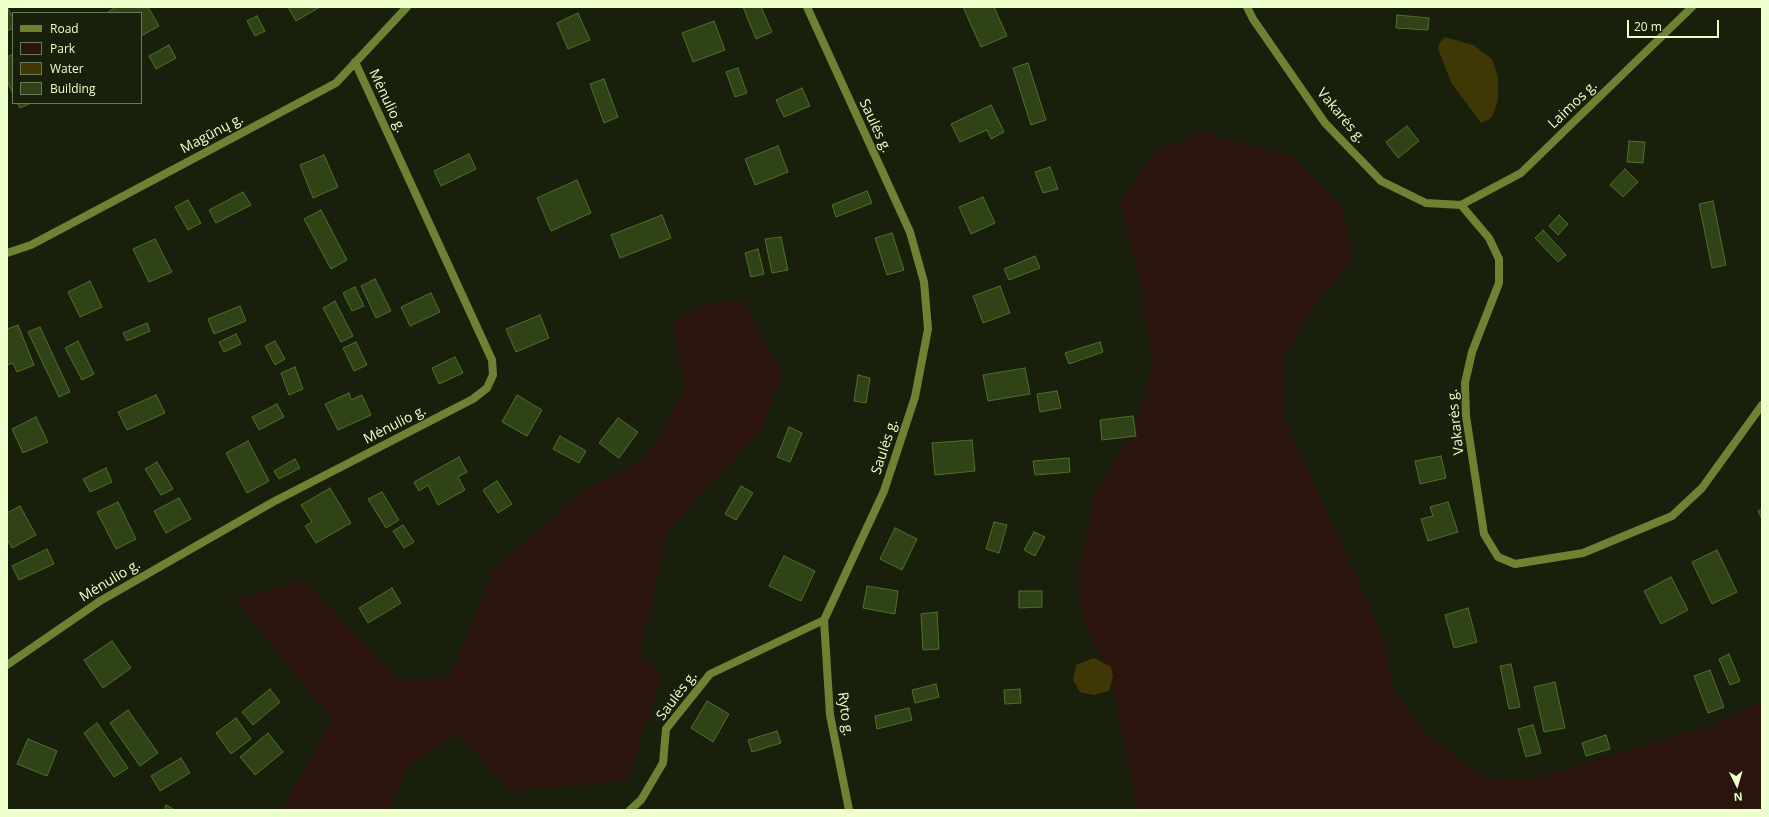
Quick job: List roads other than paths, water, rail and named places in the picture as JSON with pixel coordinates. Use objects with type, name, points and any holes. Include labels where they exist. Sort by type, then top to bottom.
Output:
[{"type":"street","name":"Magūnų g.","points":[[7,253],[31,245],[336,83],[407,7]]},
{"type":"street","name":"Saulės g.","points":[[630,810],[641,800],[663,763],[666,729],[710,674],[824,620],[884,490],[915,397],[928,329],[924,282],[910,232],[807,7]]},
{"type":"street","name":"Vakarės g.","points":[[1247,7],[1253,20],[1325,123],[1380,181],[1426,203],[1461,205],[1490,238],[1500,259],[1499,283],[1472,352],[1465,383],[1466,416],[1484,534],[1498,557],[1515,564],[1583,553],[1672,516],[1702,488],[1762,405]]},
{"type":"street","name":"Laimos g.","points":[[1461,205],[1521,173],[1692,7]]},
{"type":"street","name":"Mėnulio g.","points":[[7,665],[100,601],[273,502],[473,399],[487,388],[493,375],[492,360],[355,62]]},
{"type":"street","name":"Ryto g.","points":[[824,620],[830,715],[849,810]]},
{"type":"water","points":[[1445,37],[1473,45],[1492,59],[1498,77],[1498,100],[1493,115],[1488,120],[1481,123],[1452,84],[1438,49],[1439,44]]},
{"type":"water","points":[[1094,658],[1111,667],[1113,677],[1109,691],[1094,695],[1080,692],[1073,680],[1076,665]]}]
